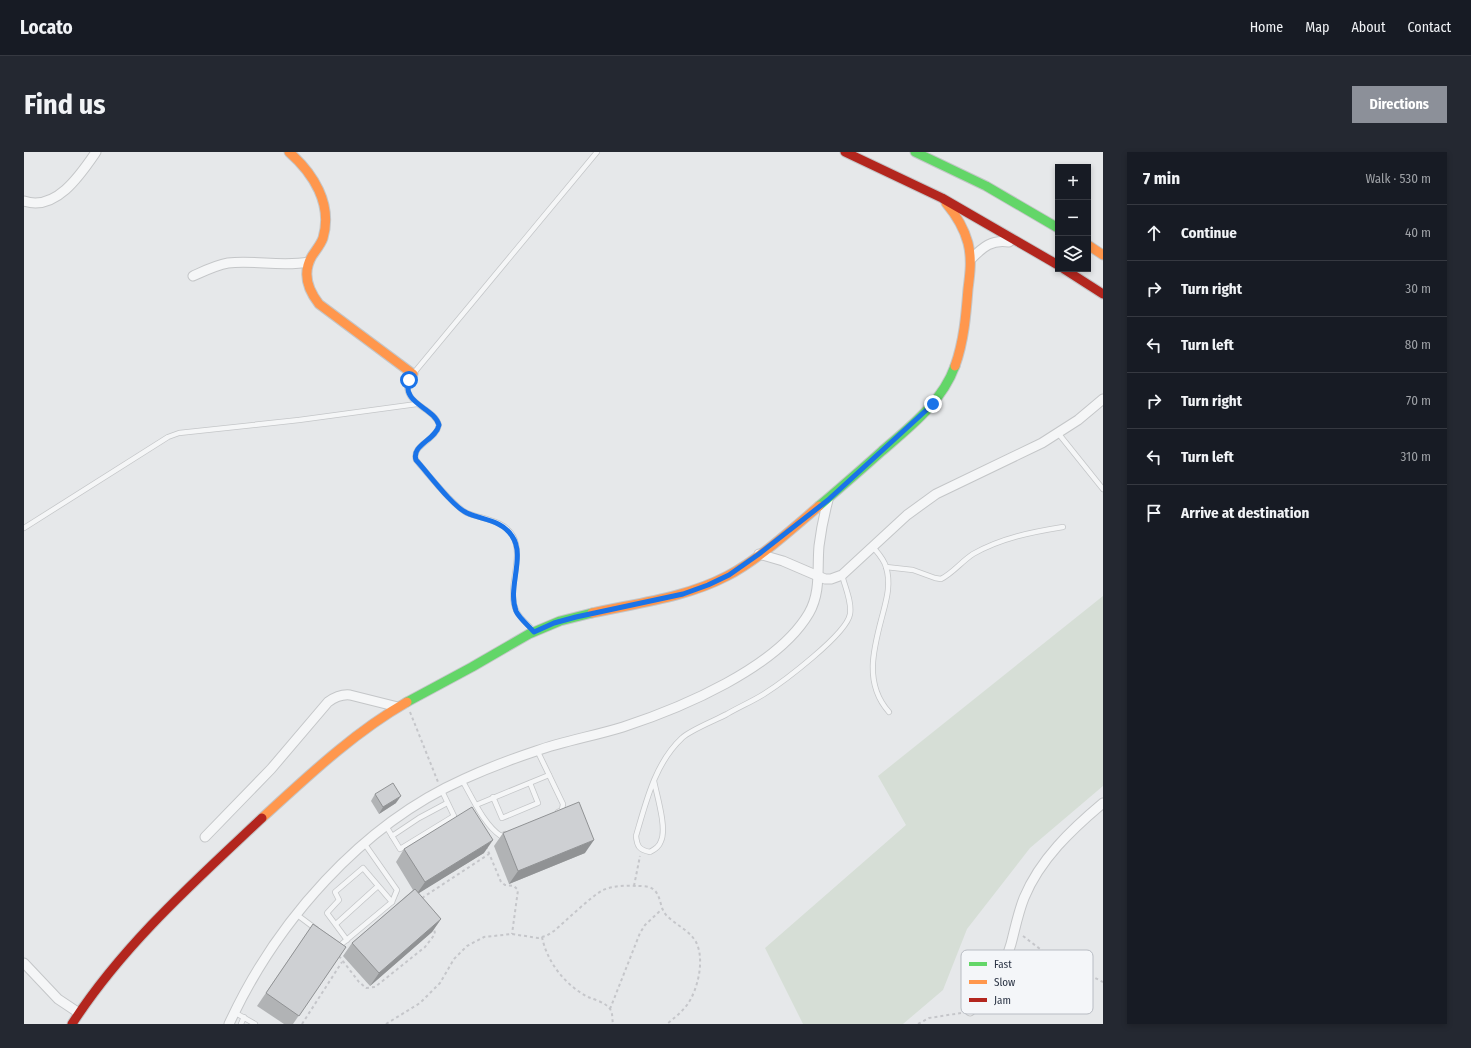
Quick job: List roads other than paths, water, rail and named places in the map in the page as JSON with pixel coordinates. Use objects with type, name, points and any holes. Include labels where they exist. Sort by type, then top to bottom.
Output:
[{"type":"main road","points":[[289,152],[311,173],[321,193],[326,214],[326,227],[322,240],[310,262],[307,280],[313,297],[319,304],[413,374]]},
{"type":"main road","points":[[845,152],[942,198],[1055,263]]},
{"type":"main road","points":[[915,152],[986,186],[1055,226]]},
{"type":"main road","points":[[72,1024],[92,994],[119,962],[157,920],[203,874],[281,800],[361,734],[402,704],[471,668],[534,632],[554,623],[683,594],[708,585],[729,575],[759,554],[828,500],[921,417],[943,391],[956,365],[961,343],[971,259],[968,237],[950,207],[942,198]]},
{"type":"main road","points":[[1091,247],[1103,255]]},
{"type":"main road","points":[[1069,272],[1103,294]]},
{"type":"street","points":[[24,201],[37,203],[53,198],[79,175],[96,152]]},
{"type":"street","points":[[971,259],[983,247],[994,242],[1007,241],[1022,244]]},
{"type":"street","points":[[193,276],[216,266],[228,263],[282,264],[310,262]]},
{"type":"street","points":[[759,554],[783,561],[825,579],[831,579],[842,575],[907,515],[936,494],[1042,443],[1078,420],[1103,400]]},
{"type":"street","points":[[229,1024],[253,978],[273,946],[296,914],[316,890],[364,843],[413,807],[462,780],[500,764],[538,750],[622,727],[666,712],[698,698],[767,657],[788,639],[800,625],[814,603],[819,576],[818,561],[821,530],[828,500]]},
{"type":"street","points":[[205,837],[271,769],[333,698],[344,694],[402,704]]},
{"type":"street","points":[[1008,950],[1024,898],[1031,883],[1058,846],[1076,825],[1103,803]]},
{"type":"street","points":[[24,963],[58,999],[79,1013]]},
{"type":"lane","points":[[534,632],[516,612],[513,598],[517,550],[513,536],[502,525],[472,515],[460,508],[416,460],[415,454],[417,449],[436,434],[439,425],[435,417],[417,404],[407,389],[409,380],[413,374],[597,152]]},
{"type":"lane","points":[[24,528],[168,436],[179,433],[299,420],[417,404]]},
{"type":"lane","points":[[1058,433],[1103,489]]},
{"type":"lane","points":[[886,567],[913,570],[941,579],[971,555],[991,545],[1023,534],[1063,527]]},
{"type":"lane","points":[[873,547],[882,558],[886,567],[889,585],[874,651],[872,676],[873,684],[879,699],[889,712]]},
{"type":"lane","points":[[654,781],[663,827],[662,840],[657,848],[650,852],[641,851],[637,845],[636,836],[654,781],[666,754],[683,737],[765,694],[835,638],[845,625],[850,614],[849,603],[842,575]]},
{"type":"lane","points":[[538,750],[563,804],[562,810],[556,813]]},
{"type":"lane","points":[[476,805],[549,775]]},
{"type":"lane","points":[[462,780],[494,832],[501,836],[507,833]]},
{"type":"lane","points":[[493,797],[502,818],[538,803],[530,783]]},
{"type":"lane","points":[[386,826],[400,849],[454,816],[442,791]]},
{"type":"lane","points":[[392,836],[419,818],[447,803]]},
{"type":"lane","points":[[332,942],[338,947],[347,940],[392,902],[397,890],[364,843]]},
{"type":"lane","points":[[347,940],[327,913],[339,900],[335,892],[363,868],[392,902]]},
{"type":"lane","points":[[336,924],[378,886]]},
{"type":"lane","points":[[296,914],[320,933]]},
{"type":"lane","points":[[234,1012],[255,1024]]},
{"type":"lane","points":[[241,1024],[244,1018]]}]
